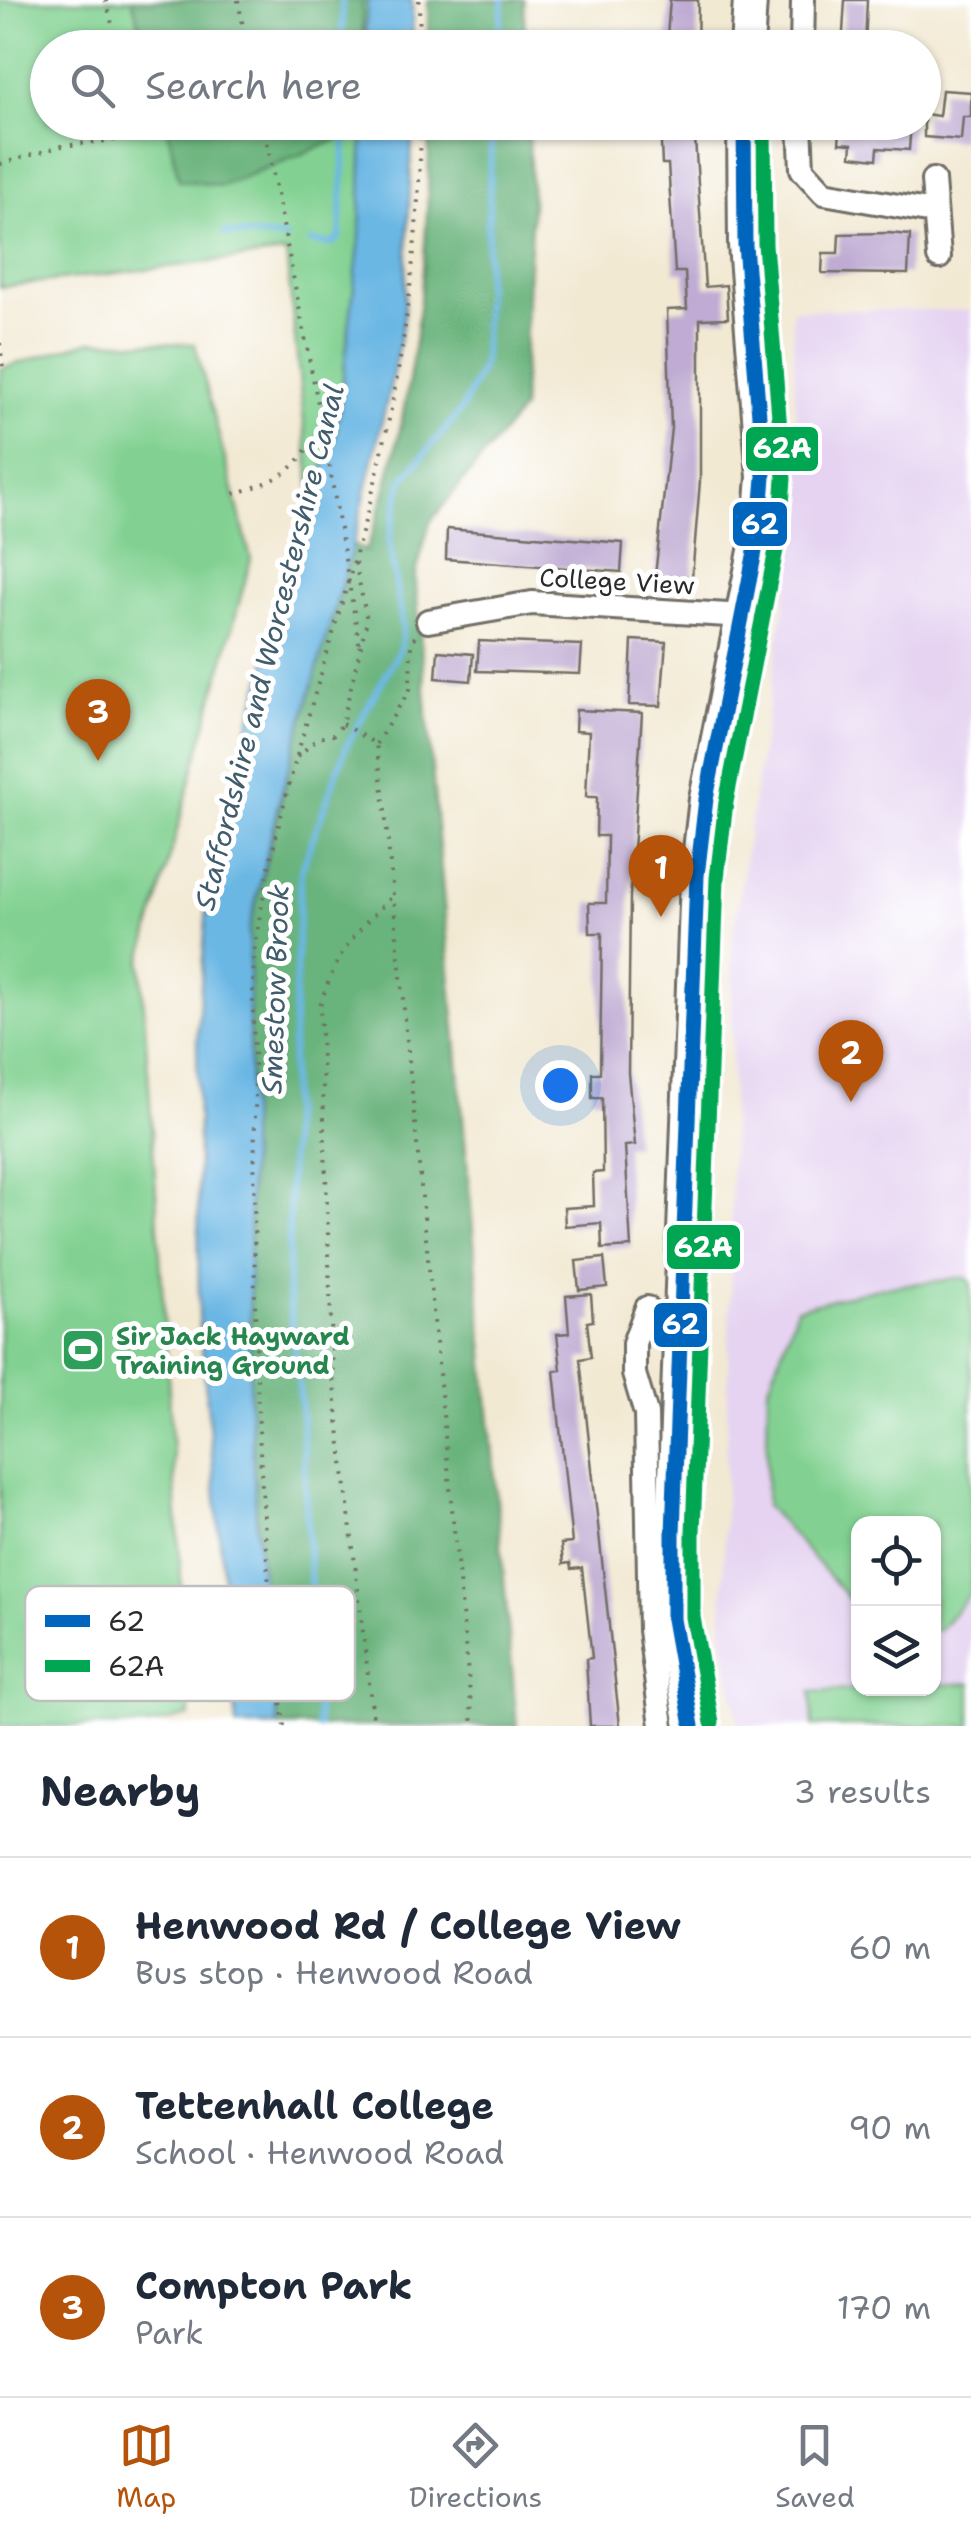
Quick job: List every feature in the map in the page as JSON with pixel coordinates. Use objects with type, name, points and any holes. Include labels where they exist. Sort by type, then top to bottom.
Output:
[{"type":"main road","points":[[749,30],[750,0]]},
{"type":"main road","points":[[692,1726],[674,1619],[679,1352],[697,876],[706,799],[744,616],[764,477],[745,245],[744,140]]},
{"type":"street","points":[[802,30],[803,0]]},
{"type":"street","points":[[801,140],[802,169],[824,193],[933,212]]},
{"type":"street","points":[[933,180],[939,257]]},
{"type":"street","name":"College View","points":[[428,621],[532,603],[744,616]]},
{"type":"street","points":[[648,1308],[634,1343],[634,1374],[646,1414],[650,1630],[662,1726]]},
{"type":"street","points":[[634,1343],[679,1352]]},
{"type":"path","points":[[106,0],[114,30]]},
{"type":"path","points":[[238,0],[244,30]]},
{"type":"path","points":[[419,0],[420,30]]},
{"type":"path","points":[[0,164],[62,146],[114,140]]},
{"type":"path","points":[[266,140],[323,422],[361,652]]},
{"type":"path","points":[[271,1586],[259,1391],[254,1200],[255,946],[296,759],[354,556],[410,312],[419,140]]},
{"type":"path","points":[[0,343],[3,368]]},
{"type":"path","points":[[234,494],[278,480],[299,464],[323,422]]},
{"type":"path","points":[[296,759],[318,738],[332,735],[342,724],[361,652],[366,598],[354,556]]},
{"type":"path","points":[[428,621],[410,642],[410,689],[376,744],[473,1726]]},
{"type":"path","points":[[342,724],[376,744]]},
{"type":"path","points":[[374,1726],[332,1377],[320,1005],[335,960],[354,932],[393,896]]},
{"type":"path","points":[[282,1701],[284,1726]]},
{"type":"shaded area","points":[[792,310],[971,310],[971,1726],[739,1726],[722,1634],[731,1264],[732,940],[799,509]]},
{"type":"green space","points":[[0,0],[367,0],[366,30],[30,30],[30,140],[363,140],[360,238],[336,436],[312,499],[286,253],[0,287]]},
{"type":"green space","points":[[132,0],[362,0],[363,30],[141,30]]},
{"type":"green space","points":[[428,0],[524,0],[525,30],[428,30]]},
{"type":"green space","points":[[170,140],[337,140],[221,186],[179,180]]},
{"type":"green space","points":[[429,140],[529,140],[532,204],[522,409],[430,522],[415,577],[517,1726],[278,1726],[275,1701],[355,1701],[355,1586],[263,1586],[250,1404],[249,931],[304,707],[353,545],[366,551],[395,450],[422,284]]},
{"type":"green space","points":[[91,341],[195,344],[251,559],[141,963],[182,1586],[25,1586],[25,1701],[189,1701],[190,1716],[147,1726],[0,1726],[0,369]]},
{"type":"green space","points":[[966,1278],[971,1282],[971,1593],[941,1628],[941,1516],[851,1516],[851,1601],[766,1505],[768,1389],[797,1308],[882,1287]]},
{"type":"green space","points":[[971,1683],[971,1726],[813,1726],[811,1692],[851,1690],[851,1696],[941,1696],[941,1685]]},
{"type":"water","points":[[367,0],[412,0],[413,30],[366,30]]},
{"type":"water","points":[[363,140],[412,140],[404,317],[391,383],[353,545],[278,805],[249,931],[250,1404],[263,1586],[224,1586],[199,1316],[197,1038],[208,890],[227,803],[312,499],[336,436],[360,238]]},
{"type":"water","points":[[235,1701],[275,1701],[278,1726],[237,1726]]},
{"type":"building","points":[[670,0],[698,0],[697,30],[668,30]]},
{"type":"building","points":[[845,0],[867,0],[866,30],[843,30]]},
{"type":"building","points":[[942,90],[971,92],[971,117],[963,117],[961,140],[941,138]]},
{"type":"building","points":[[661,140],[695,140],[705,287],[726,285],[728,318],[700,319],[700,481],[692,578],[655,576],[671,428],[667,310],[687,309],[685,272],[675,272],[668,164],[662,164]]},
{"type":"building","points":[[910,140],[909,150],[878,148],[877,159],[851,156],[852,144],[839,143]]},
{"type":"building","points":[[839,234],[910,235],[908,274],[822,273],[823,253],[838,253]]},
{"type":"building","points":[[447,529],[623,543],[621,572],[446,559]]},
{"type":"building","points":[[632,640],[666,642],[661,706],[629,705]]},
{"type":"building","points":[[479,641],[582,645],[580,674],[477,671]]},
{"type":"building","points":[[438,651],[473,654],[471,681],[436,678]]},
{"type":"building","points":[[576,710],[642,713],[630,896],[628,1073],[635,1145],[625,1146],[631,1247],[602,1249],[601,1223],[565,1226],[564,1208],[594,1206],[593,1173],[603,1172],[602,1098],[592,1098],[592,1073],[600,1073],[602,933],[590,933],[589,903],[606,903],[607,836],[596,836],[597,797],[586,797],[589,732],[575,731]]},
{"type":"building","points":[[604,1258],[607,1287],[579,1290],[576,1261]]},
{"type":"building","points":[[591,1294],[593,1321],[587,1322],[591,1357],[580,1359],[620,1726],[590,1726],[586,1659],[592,1658],[582,1568],[571,1569],[570,1563],[563,1564],[561,1544],[572,1543],[554,1371],[561,1370],[557,1334],[569,1333],[566,1296]]},
{"type":"waterway","points":[[342,0],[343,30]]},
{"type":"waterway","name":"Smestow Brook","points":[[500,30],[503,0]]},
{"type":"waterway","points":[[311,242],[332,244],[340,237],[345,140]]},
{"type":"waterway","name":"Smestow Brook","points":[[311,1586],[301,1404],[288,1290],[291,1078],[301,871],[347,745],[401,647],[403,628],[389,540],[402,481],[462,409],[483,364],[491,140]]},
{"type":"waterway","points":[[224,233],[286,238]]},
{"type":"waterway","name":"Smestow Brook","points":[[317,1701],[318,1726]]},
{"type":"transit line","name":"62","points":[[692,1726],[673,1619],[673,1533],[697,876],[706,799],[760,526],[764,477],[745,245],[744,140]]},
{"type":"transit line","name":"62A","points":[[712,1723],[693,1617],[693,1533],[717,878],[726,802],[780,530],[784,479],[765,244],[764,140]]},
{"type":"place","name":"Compton Park","points":[[98,761]]},
{"type":"place","name":"Henwood Rd / College View","points":[[661,917]]},
{"type":"place","name":"Tettenhall College","points":[[851,1102]]},
{"type":"place","name":"Sir Jack Hayward Training Ground","points":[[83,1350]]},
{"type":"water label","name":"Staffordshire and Worcestershire Canal","points":[[269,647]]}]
